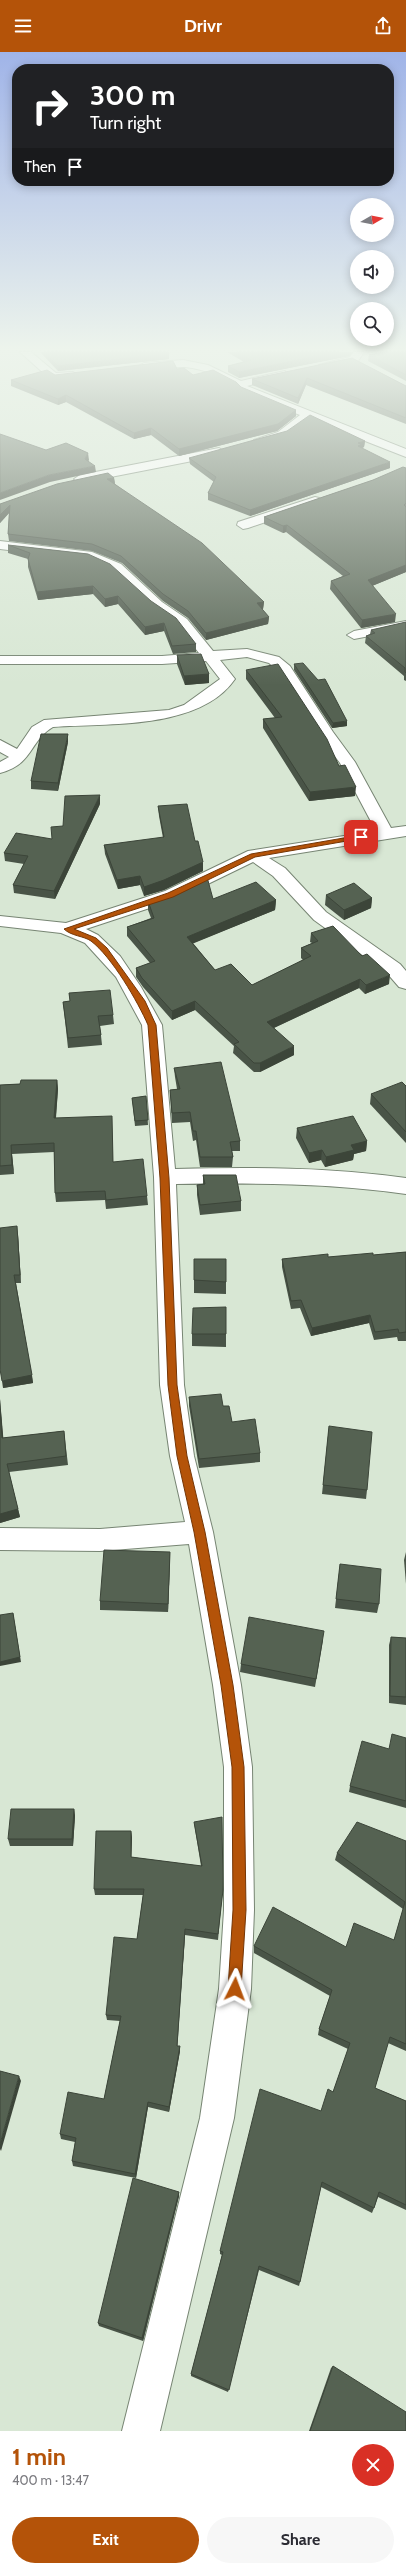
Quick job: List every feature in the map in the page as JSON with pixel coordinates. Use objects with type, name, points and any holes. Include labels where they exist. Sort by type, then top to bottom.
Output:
[{"type":"street","points":[[67,482],[161,463]]},
{"type":"street","points":[[243,524],[328,496]]},
{"type":"street","points":[[0,545],[92,556],[106,561],[131,578],[158,605],[182,622],[212,657],[228,679],[189,708],[171,714],[49,723],[37,730],[20,757],[0,768]]},
{"type":"street","points":[[354,635],[406,625]]},
{"type":"street","points":[[0,660],[162,660],[236,654],[257,655],[274,660],[284,669],[326,734],[347,762],[386,834]]},
{"type":"street","points":[[0,745],[20,757]]},
{"type":"street","points":[[67,929],[171,895],[254,855],[406,831]]},
{"type":"street","points":[[254,855],[279,872],[320,916],[404,976]]},
{"type":"street","points":[[0,921],[67,929],[94,939],[104,950],[143,1003],[152,1025],[165,1178],[172,1385],[182,1456],[200,1532],[227,1685],[238,1767],[239,1910],[235,1989],[216,2118],[141,2431]]},
{"type":"street","points":[[165,1178],[256,1175],[371,1181],[406,1186]]},
{"type":"street","points":[[0,1539],[100,1540],[200,1532]]},
{"type":"building","points":[[0,463],[91,463],[95,466],[49,475],[0,493]]},
{"type":"building","points":[[196,463],[387,463],[250,510],[208,493],[216,477]]},
{"type":"building","points":[[403,467],[406,468],[406,503],[404,505],[406,507],[406,565],[368,580],[396,614],[362,620],[331,581],[350,574],[287,525],[283,526],[264,517],[373,480]]},
{"type":"building","points":[[108,473],[114,478],[107,479],[202,543],[264,602],[257,603],[269,617],[206,633],[188,611],[163,594],[121,556],[92,544],[8,534],[10,505],[0,515],[0,504],[57,484]]},
{"type":"building","points":[[8,545],[88,554],[110,564],[151,601],[176,618],[196,644],[172,646],[164,623],[145,627],[118,596],[105,599],[93,586],[37,592],[28,559],[30,553]]},
{"type":"building","points":[[406,622],[406,673],[405,668],[366,636],[375,633],[371,630]]},
{"type":"building","points":[[201,654],[209,674],[184,676],[177,655]]},
{"type":"building","points":[[303,663],[318,680],[325,679],[347,721],[333,723],[294,664]]},
{"type":"building","points":[[278,664],[327,739],[339,766],[345,765],[356,787],[310,792],[263,719],[282,717],[246,670]]},
{"type":"building","points":[[41,734],[68,734],[58,783],[31,781]]},
{"type":"building","points":[[100,795],[54,891],[13,885],[28,856],[4,853],[16,833],[52,839],[51,827],[63,826],[65,796]]},
{"type":"building","points":[[187,804],[195,841],[198,841],[203,862],[164,880],[144,887],[140,876],[117,880],[104,845],[164,837],[158,806]]},
{"type":"building","points":[[207,877],[213,899],[256,882],[276,900],[187,937],[215,970],[231,964],[252,985],[311,956],[301,948],[318,941],[311,933],[333,926],[362,956],[367,954],[390,975],[366,985],[360,979],[267,1022],[294,1046],[260,1063],[254,1063],[234,1044],[239,1042],[195,1001],[172,1011],[142,978],[136,968],[155,961],[127,927],[154,918],[148,901],[178,891]]},
{"type":"building","points":[[354,883],[372,898],[344,910],[326,895]]},
{"type":"building","points":[[110,990],[113,1015],[98,1016],[101,1035],[68,1038],[63,1002],[70,1001],[69,993]]},
{"type":"building","points":[[221,1062],[240,1141],[230,1142],[233,1157],[200,1157],[196,1131],[193,1131],[190,1112],[172,1113],[170,1090],[180,1089],[174,1068]]},
{"type":"building","points":[[21,1080],[57,1080],[54,1118],[112,1116],[113,1162],[143,1159],[147,1196],[106,1200],[105,1191],[55,1193],[54,1143],[11,1145],[12,1165],[0,1166],[0,1085],[20,1084]]},
{"type":"building","points":[[402,1082],[406,1086],[406,1132],[371,1094]]},
{"type":"building","points":[[146,1096],[148,1120],[135,1121],[132,1098]]},
{"type":"building","points":[[353,1116],[367,1141],[351,1145],[354,1150],[326,1157],[322,1150],[309,1153],[297,1128]]},
{"type":"building","points":[[203,1175],[236,1175],[241,1201],[200,1205],[197,1185],[205,1184]]},
{"type":"building","points":[[17,1226],[20,1275],[14,1275],[32,1375],[2,1381],[0,1369],[0,1228]]},
{"type":"building","points":[[406,1252],[406,1332],[399,1333],[398,1329],[375,1332],[370,1315],[312,1328],[301,1300],[291,1301],[282,1259],[328,1254],[328,1257]]},
{"type":"building","points":[[194,1259],[226,1259],[226,1282],[194,1280]]},
{"type":"building","points":[[226,1307],[226,1334],[192,1334],[193,1308]]},
{"type":"building","points":[[221,1394],[223,1406],[229,1406],[232,1422],[255,1419],[260,1453],[199,1459],[189,1397]]},
{"type":"building","points":[[0,1409],[2,1438],[64,1431],[66,1456],[7,1464],[18,1509],[0,1514]]},
{"type":"building","points":[[329,1426],[372,1432],[367,1490],[323,1485]]},
{"type":"building","points":[[104,1550],[170,1552],[168,1604],[100,1601]]},
{"type":"building","points":[[340,1564],[381,1569],[379,1604],[336,1599]]},
{"type":"building","points":[[13,1613],[20,1657],[0,1662],[0,1615]]},
{"type":"building","points":[[249,1617],[324,1631],[316,1679],[241,1664]]},
{"type":"building","points":[[391,1637],[406,1638],[406,1697],[390,1696]]},
{"type":"building","points":[[392,1734],[406,1738],[406,1801],[350,1786],[362,1741],[389,1749]]},
{"type":"building","points":[[11,1809],[74,1809],[72,1839],[8,1839]]},
{"type":"building","points":[[222,1817],[223,1890],[218,1934],[185,1929],[177,2046],[180,2046],[169,2107],[148,2102],[135,2174],[72,2161],[76,2138],[60,2134],[68,2092],[104,2099],[121,2016],[106,2015],[114,1937],[137,1939],[144,1889],[94,1889],[96,1831],[131,1831],[131,1857],[202,1866],[194,1822]]},
{"type":"building","points":[[357,1822],[406,1841],[406,2044],[390,2037],[375,2088],[406,2101],[406,2205],[379,2192],[374,2208],[322,2182],[300,2282],[259,2266],[229,2390],[191,2374],[223,2252],[220,2251],[260,2089],[321,2111],[328,2089],[333,2092],[350,2043],[319,2029],[332,1990],[254,1946],[273,1907],[346,1947],[354,1923],[394,1940],[405,1902],[337,1853]]},
{"type":"building","points":[[0,2071],[19,2076],[0,2144]]},
{"type":"building","points":[[133,2178],[179,2192],[142,2338],[98,2323]]},
{"type":"building","points":[[333,2366],[406,2412],[406,2431],[310,2431]]},
{"type":"route","points":[[235,1989],[239,1910],[238,1767],[227,1685],[210,1600],[200,1532],[182,1456],[172,1385],[165,1178],[152,1025],[143,1003],[104,950],[94,939],[82,933],[67,929],[171,895],[226,867],[254,855],[361,837]]}]
